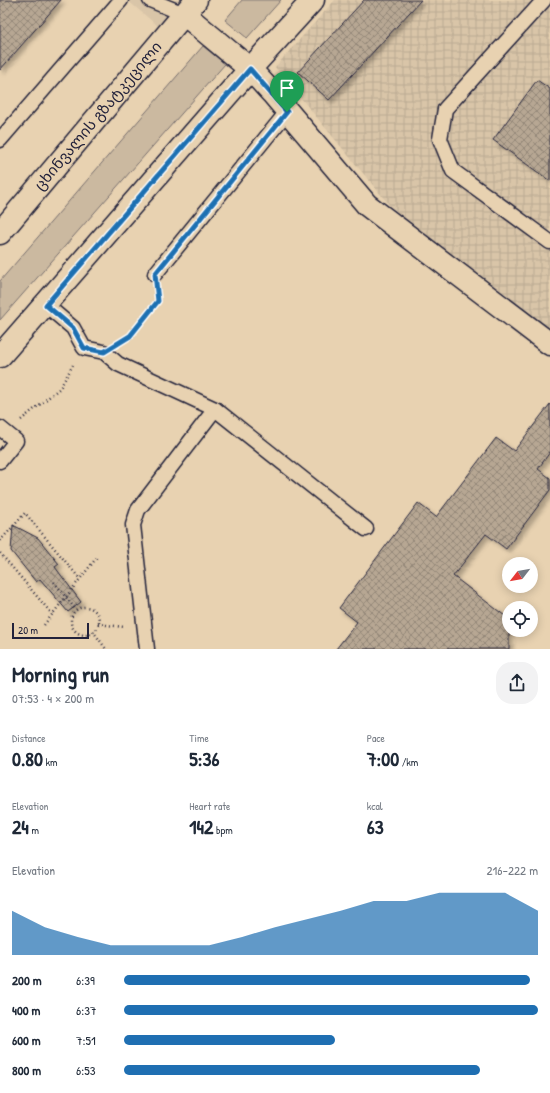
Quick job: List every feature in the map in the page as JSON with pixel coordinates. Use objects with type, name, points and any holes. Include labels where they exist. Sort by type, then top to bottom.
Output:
[{"type":"main road","points":[[0,356],[250,69],[313,0]]},
{"type":"main road","points":[[190,7],[250,69],[367,205],[550,344]]},
{"type":"main road","name":"ცხინვალის გზატკეცილი","points":[[0,233],[190,7]]},
{"type":"lane","points":[[0,140],[120,0]]},
{"type":"lane","points":[[150,0],[190,7]]},
{"type":"lane","points":[[544,0],[444,110],[440,139],[453,171],[550,242]]},
{"type":"lane","points":[[155,274],[287,112]]},
{"type":"lane","points":[[46,305],[73,328],[84,348],[104,352],[118,364],[215,410],[366,529]]},
{"type":"lane","points":[[147,649],[133,525],[138,510],[215,410]]},
{"type":"lane","points":[[0,428],[16,441],[0,461]]},
{"type":"path","points":[[104,352],[130,336],[158,301],[155,274]]},
{"type":"path","points":[[16,441],[20,421],[60,388],[84,348]]},
{"type":"path","points":[[0,541],[25,513],[80,579]]},
{"type":"path","points":[[0,553],[52,614]]},
{"type":"path","points":[[44,625],[67,598],[98,556]]},
{"type":"path","points":[[54,582],[76,610]]},
{"type":"path","points":[[85,607],[97,614],[98,624],[89,634],[81,634],[74,629],[71,617],[76,610],[85,607]]},
{"type":"path","points":[[98,624],[124,627]]},
{"type":"path","points":[[93,631],[106,649]]},
{"type":"shaded area","points":[[127,0],[183,0],[159,27]]},
{"type":"shaded area","points":[[242,0],[281,0],[247,38],[225,20]]},
{"type":"shaded area","points":[[335,0],[550,0],[550,331],[391,207],[275,67]]},
{"type":"shaded area","points":[[203,46],[225,64],[0,320],[0,281]]},
{"type":"building","points":[[0,0],[61,0],[0,70]]},
{"type":"building","points":[[364,0],[421,0],[329,100],[298,72]]},
{"type":"building","points":[[537,80],[550,89],[550,181],[493,140]]},
{"type":"building","points":[[550,404],[550,452],[538,469],[550,478],[550,490],[506,549],[486,534],[453,576],[502,614],[502,637],[509,637],[509,649],[336,649],[357,622],[339,608],[418,503],[436,517],[496,438],[514,451]]},
{"type":"building","points":[[13,525],[38,538],[59,564],[55,567],[81,602],[68,612],[40,579],[36,582],[11,551]]},
{"type":"route","points":[[250,69],[287,112],[155,274],[158,301],[130,336],[104,352],[84,348],[73,328],[46,305],[250,69]]}]
